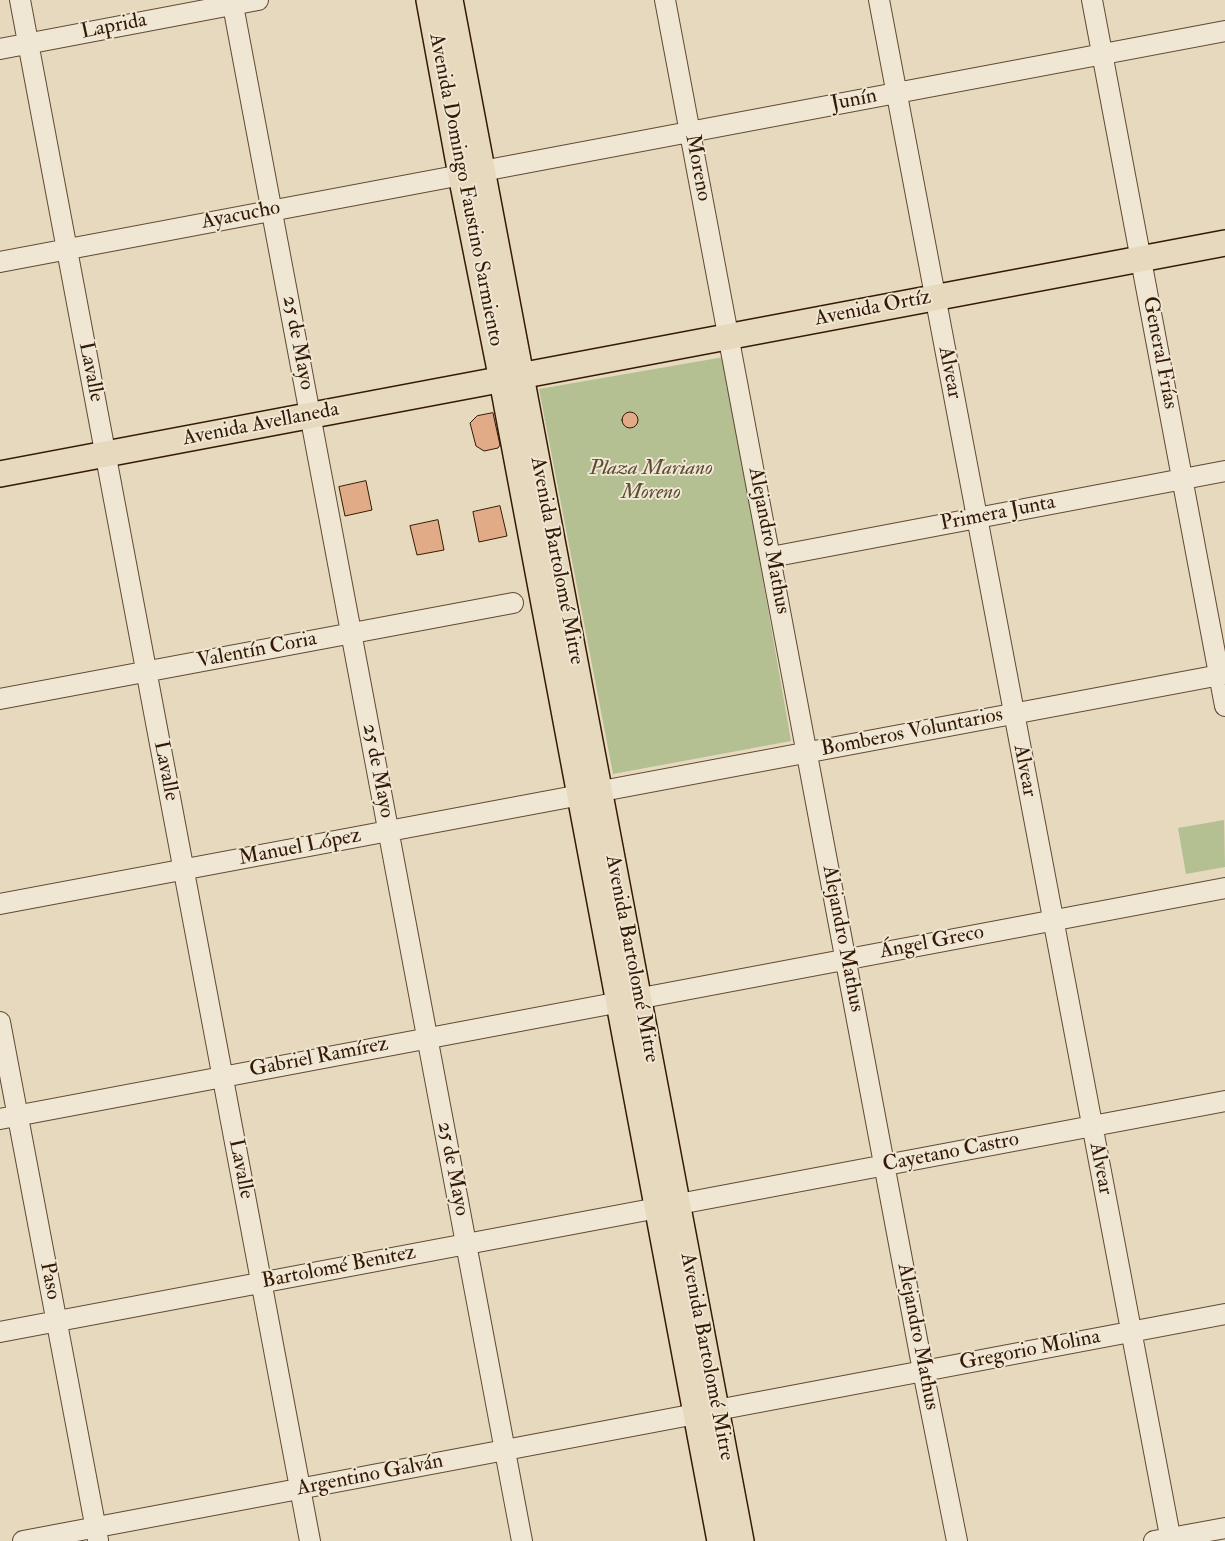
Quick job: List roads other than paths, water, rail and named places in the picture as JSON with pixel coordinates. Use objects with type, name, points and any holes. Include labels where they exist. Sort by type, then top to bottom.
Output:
[{"type":"main road","name":"Avenida Domingo Faustino Sarmiento","points":[[429,0],[472,173],[512,378]]},
{"type":"main road","name":"Avenida Domingo Faustino Sarmiento","points":[[450,0],[472,173]]},
{"type":"main road","name":"Avenida Ortíz","points":[[512,378],[1225,243]]},
{"type":"main road","name":"Avenida Avellaneda","points":[[0,474],[512,378]]},
{"type":"main road","name":"Avenida Bartolomé Mitre","points":[[512,378],[706,1412],[720,1541]]},
{"type":"main road","name":"Avenida Bartolomé Mitre","points":[[706,1412],[741,1541]]},
{"type":"street","name":"Lavalle","points":[[20,0],[310,1541]]},
{"type":"street","name":"Laprida","points":[[0,49],[233,2],[258,0]]},
{"type":"street","name":"Moreno","points":[[665,0],[729,337]]},
{"type":"street","name":"Alvear","points":[[879,0],[1131,1332],[1165,1540]]},
{"type":"street","name":"General Frías","points":[[1092,0],[1182,479],[1222,674],[1225,706]]},
{"type":"street","name":"25 de Mayo","points":[[233,2],[522,1541]]},
{"type":"street","name":"Junín","points":[[472,173],[1225,31]]},
{"type":"street","name":"Ayacucho","points":[[0,262],[472,173]]},
{"type":"street","name":"Alejandro Mathus","points":[[729,337],[923,1372],[957,1541]]},
{"type":"street","name":"Primera Junta","points":[[771,557],[1225,471]]},
{"type":"street","name":"Valentín Coria","points":[[0,699],[513,604]]},
{"type":"street","name":"Bomberos Voluntarios","points":[[590,793],[1222,674]]},
{"type":"street","name":"Manuel López","points":[[0,904],[590,793]]},
{"type":"street","name":"Ángel Greco","points":[[629,1000],[1225,888]]},
{"type":"street","name":"Gabriel Ramírez","points":[[9,1117],[629,1000]]},
{"type":"street","name":"Paso","points":[[0,1022],[9,1117],[56,1321],[96,1534]]},
{"type":"street","name":"Cayetano Castro","points":[[668,1206],[1225,1101]]},
{"type":"street","name":"Bartolomé Benitez","points":[[0,1332],[668,1206]]},
{"type":"street","name":"Gregorio Molina","points":[[706,1412],[1225,1314]]},
{"type":"street","name":"Argentino Galván","points":[[23,1541],[96,1534],[300,1489],[706,1412]]},
{"type":"street","points":[[1165,1540],[1225,1528]]},
{"type":"park label","name":"Plaza Mariano Moreno","points":[[651,481]]}]
